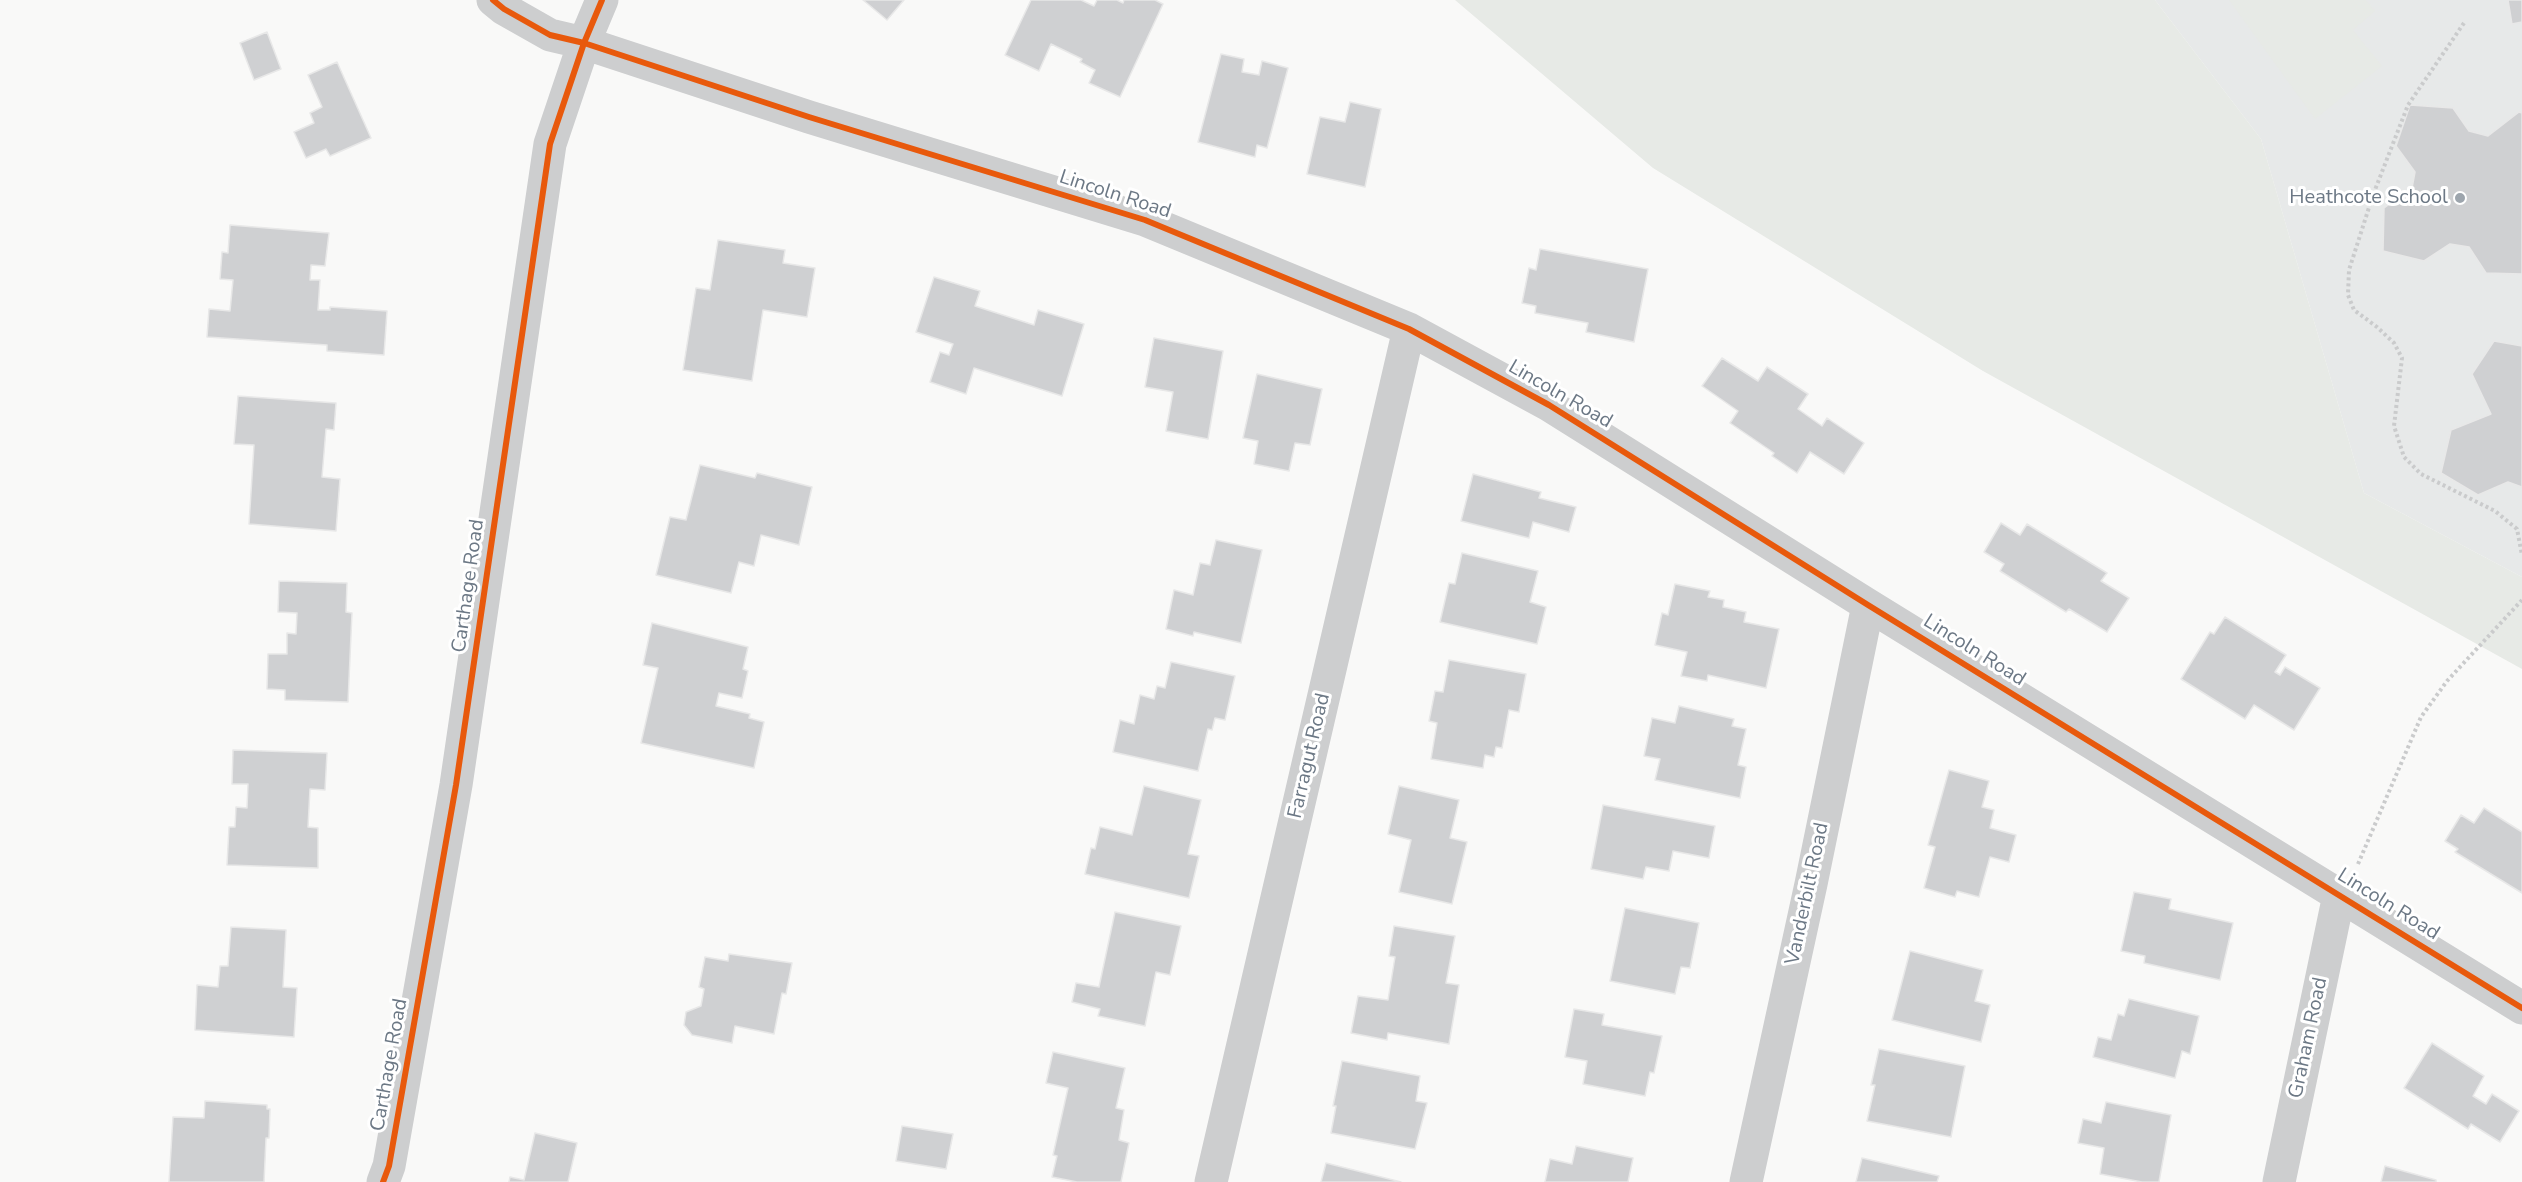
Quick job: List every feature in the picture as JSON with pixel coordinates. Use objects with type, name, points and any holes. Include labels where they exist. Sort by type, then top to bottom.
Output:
[{"type":"street","name":"Lincoln Road","points":[[493,0],[504,9],[550,35],[584,43],[809,117],[1145,220],[1409,329],[1549,405],[2522,1008]]},
{"type":"street","name":"Carthage Road","points":[[383,1182],[388,1166],[456,786],[550,144],[584,43],[602,0]]},
{"type":"street","name":"Farragut Road","points":[[1211,1182],[1409,329]]},
{"type":"street","name":"Vanderbilt Road","points":[[1746,1182],[1869,605]]},
{"type":"street","name":"Graham Road","points":[[2279,1182],[2341,896]]},
{"type":"path","points":[[2464,23],[2408,105],[2373,195],[2349,270],[2348,295],[2354,310],[2394,343],[2402,358],[2394,426],[2404,457],[2421,474],[2495,511],[2517,529],[2522,555]]},
{"type":"path","points":[[2341,896],[2421,717],[2447,681],[2522,600]]},
{"type":"shaded area","points":[[1455,0],[2155,0],[2261,139],[2364,493],[2522,577],[2522,669],[1983,371],[1653,168]]},
{"type":"shaded area","points":[[2155,0],[2522,0],[2522,577],[2364,493],[2261,139]]},
{"type":"shaded area","points":[[2229,0],[2366,0],[2375,11],[2353,30],[2382,66],[2315,119]]},
{"type":"building","points":[[863,0],[904,0],[887,20]]},
{"type":"building","points":[[1031,0],[1081,0],[1094,6],[1097,0],[1117,0],[1123,3],[1124,0],[1155,0],[1163,4],[1120,97],[1089,83],[1095,70],[1080,62],[1082,59],[1051,44],[1039,71],[1005,55]]},
{"type":"building","points":[[2508,0],[2522,0],[2522,22],[2512,24]]},
{"type":"building","points":[[267,32],[281,69],[254,80],[240,43]]},
{"type":"building","points":[[1221,54],[1244,59],[1242,72],[1259,75],[1262,61],[1288,68],[1267,148],[1257,145],[1255,157],[1198,142]]},
{"type":"building","points":[[337,62],[371,138],[330,156],[326,149],[306,158],[294,132],[314,123],[310,113],[322,107],[308,75]]},
{"type":"building","points":[[1350,102],[1381,109],[1365,187],[1307,174],[1320,117],[1345,122]]},
{"type":"building","name":"Heathcote School","points":[[2410,105],[2453,108],[2469,131],[2488,136],[2519,112],[2522,113],[2522,274],[2486,273],[2469,247],[2450,244],[2424,261],[2383,251],[2384,208],[2412,188],[2415,172],[2396,146]]},
{"type":"building","points":[[230,225],[329,233],[325,266],[311,265],[310,280],[320,280],[318,310],[330,310],[330,307],[387,311],[384,355],[327,351],[327,345],[207,337],[209,309],[230,311],[233,280],[220,279],[222,252],[228,253]]},
{"type":"building","points":[[718,240],[785,250],[783,263],[815,268],[807,317],[763,310],[752,381],[683,370],[696,288],[710,290]]},
{"type":"building","points":[[1540,249],[1648,269],[1634,342],[1586,332],[1588,323],[1535,313],[1536,306],[1522,303],[1529,268],[1536,270]]},
{"type":"building","points":[[934,277],[980,291],[975,306],[1034,325],[1038,310],[1084,324],[1062,396],[974,368],[966,394],[930,382],[940,352],[949,355],[953,344],[916,332]]},
{"type":"building","points":[[1154,338],[1223,351],[1208,439],[1166,431],[1173,392],[1145,387]]},
{"type":"building","points":[[2494,341],[2522,346],[2522,487],[2508,482],[2478,495],[2441,473],[2451,430],[2491,414],[2472,374]]},
{"type":"building","points":[[1722,358],[1758,381],[1767,367],[1808,394],[1798,409],[1822,426],[1827,418],[1864,443],[1844,474],[1810,452],[1797,473],[1772,456],[1774,453],[1730,423],[1738,411],[1702,386]]},
{"type":"building","points":[[1257,374],[1322,389],[1310,445],[1295,443],[1289,471],[1254,464],[1258,441],[1243,438]]},
{"type":"building","points":[[238,396],[336,403],[334,430],[326,429],[322,477],[340,479],[336,531],[249,524],[254,445],[234,444]]},
{"type":"building","points":[[700,465],[755,478],[757,473],[812,487],[799,545],[761,535],[754,566],[739,562],[731,593],[656,575],[670,517],[686,520]]},
{"type":"building","points":[[1473,474],[1541,492],[1539,498],[1576,507],[1569,532],[1533,522],[1529,538],[1461,521]]},
{"type":"building","points":[[2001,523],[2020,535],[2027,524],[2107,573],[2101,581],[2129,598],[2107,632],[2069,609],[2066,612],[2000,571],[2004,564],[1984,552]]},
{"type":"building","points":[[1216,540],[1262,550],[1241,643],[1194,632],[1193,636],[1166,629],[1174,590],[1193,595],[1200,563],[1210,565]]},
{"type":"building","points":[[1462,553],[1538,571],[1530,602],[1546,607],[1537,644],[1440,622],[1449,583],[1455,584]]},
{"type":"building","points":[[279,581],[347,583],[346,612],[352,613],[348,702],[285,700],[285,690],[267,689],[268,654],[287,654],[287,633],[296,634],[297,613],[278,612]]},
{"type":"building","points":[[1675,584],[1710,591],[1708,597],[1724,600],[1723,607],[1746,612],[1744,622],[1779,629],[1766,688],[1708,675],[1707,681],[1681,676],[1687,652],[1655,645],[1662,613],[1668,615]]},
{"type":"building","points":[[2225,617],[2286,655],[2275,672],[2280,675],[2285,667],[2320,688],[2294,730],[2254,705],[2245,719],[2181,679],[2210,632],[2214,634]]},
{"type":"building","points":[[652,623],[748,647],[743,669],[748,671],[742,698],[719,693],[716,706],[750,714],[749,718],[764,722],[754,768],[641,743],[658,668],[643,665]]},
{"type":"building","points":[[1449,660],[1526,674],[1519,712],[1509,710],[1502,748],[1496,747],[1494,757],[1485,755],[1483,768],[1431,759],[1437,723],[1429,721],[1435,691],[1443,692]]},
{"type":"building","points":[[1171,662],[1235,676],[1225,720],[1215,718],[1212,730],[1208,729],[1198,771],[1113,752],[1120,720],[1134,724],[1140,695],[1154,699],[1157,686],[1165,688]]},
{"type":"building","points":[[1679,706],[1734,719],[1732,726],[1746,729],[1738,765],[1746,767],[1740,798],[1655,780],[1660,759],[1644,756],[1652,718],[1675,723]]},
{"type":"building","points":[[233,750],[327,753],[325,790],[310,789],[308,827],[318,828],[318,868],[227,865],[229,827],[235,827],[236,807],[247,808],[248,784],[232,784]]},
{"type":"building","points":[[1949,770],[1989,781],[1982,807],[1994,810],[1990,828],[2016,835],[2009,862],[1990,857],[1979,897],[1957,891],[1955,897],[1924,888],[1935,847],[1928,845]]},
{"type":"building","points":[[1144,786],[1201,800],[1188,854],[1199,856],[1189,898],[1085,874],[1091,848],[1095,849],[1100,827],[1132,835]]},
{"type":"building","points":[[1399,786],[1459,800],[1450,838],[1467,842],[1452,904],[1399,892],[1411,840],[1388,834]]},
{"type":"building","points":[[1603,805],[1715,826],[1709,858],[1673,851],[1669,871],[1646,867],[1643,879],[1591,869]]},
{"type":"building","points":[[2484,808],[2522,832],[2522,893],[2455,852],[2458,849],[2445,841],[2461,815],[2474,823]]},
{"type":"building","points":[[2134,892],[2171,899],[2169,909],[2233,923],[2220,980],[2144,963],[2145,956],[2121,951]]},
{"type":"building","points":[[1625,908],[1699,923],[1690,968],[1681,967],[1675,994],[1610,981]]},
{"type":"building","points":[[1115,912],[1181,926],[1170,975],[1156,972],[1145,1026],[1098,1016],[1100,1009],[1072,1002],[1076,983],[1099,987]]},
{"type":"building","points":[[1394,926],[1455,936],[1446,983],[1459,985],[1449,1044],[1388,1033],[1387,1040],[1351,1033],[1358,996],[1388,1000],[1395,957],[1389,956]]},
{"type":"building","points":[[231,927],[286,930],[283,987],[297,988],[294,1037],[195,1030],[197,985],[218,987],[220,966],[228,966]]},
{"type":"building","points":[[1910,951],[1983,970],[1975,1001],[1990,1005],[1981,1042],[1892,1020]]},
{"type":"building","points":[[729,954],[792,963],[786,994],[782,993],[774,1034],[735,1026],[732,1043],[692,1035],[684,1025],[686,1012],[701,1006],[704,989],[699,987],[705,957],[728,961]]},
{"type":"building","points":[[2129,999],[2199,1016],[2190,1054],[2182,1051],[2175,1078],[2093,1057],[2098,1037],[2111,1040],[2118,1014],[2124,1016]]},
{"type":"building","points":[[1574,1009],[1604,1014],[1602,1025],[1662,1036],[1654,1073],[1650,1072],[1645,1096],[1583,1084],[1587,1061],[1565,1057]]},
{"type":"building","points":[[2432,1043],[2484,1076],[2473,1096],[2486,1104],[2492,1094],[2519,1111],[2500,1142],[2471,1124],[2468,1129],[2404,1088]]},
{"type":"building","points":[[1879,1049],[1965,1066],[1951,1137],[1867,1121],[1875,1085],[1871,1085]]},
{"type":"building","points":[[1053,1052],[1125,1068],[1116,1108],[1124,1110],[1119,1140],[1129,1143],[1121,1182],[1077,1182],[1052,1177],[1057,1156],[1053,1155],[1068,1088],[1046,1083]]},
{"type":"building","points":[[1342,1061],[1420,1076],[1416,1101],[1427,1103],[1415,1149],[1331,1133],[1336,1106],[1333,1106]]},
{"type":"building","points":[[205,1101],[267,1105],[267,1109],[270,1109],[264,1182],[169,1182],[173,1117],[204,1118]]},
{"type":"building","points":[[2106,1102],[2171,1115],[2159,1182],[2142,1182],[2100,1174],[2104,1148],[2078,1143],[2083,1119],[2101,1123]]},
{"type":"building","points":[[902,1126],[953,1134],[946,1169],[896,1161]]},
{"type":"building","points":[[535,1133],[577,1143],[568,1182],[509,1182],[510,1177],[524,1180]]},
{"type":"building","points":[[1576,1146],[1633,1158],[1628,1182],[1545,1182],[1550,1159],[1572,1164]]},
{"type":"building","points":[[1862,1158],[1939,1176],[1937,1182],[1856,1182]]},
{"type":"building","points":[[1326,1163],[1401,1182],[1321,1182]]},
{"type":"building","points":[[2385,1166],[2436,1180],[2436,1182],[2381,1182]]},
{"type":"cycle path","points":[[493,0],[504,9],[550,35],[584,43],[809,117],[1145,220],[1409,329],[1549,405],[1868,605],[2522,1008]]},
{"type":"cycle path","points":[[383,1182],[389,1166],[456,785],[550,144],[584,43],[602,0]]},
{"type":"place","name":"Heathcote School","points":[[2460,198]]}]
